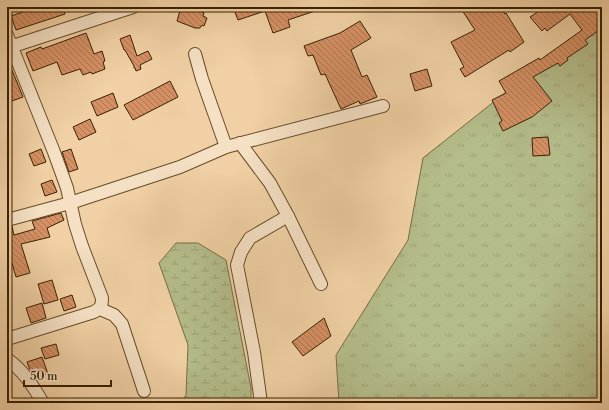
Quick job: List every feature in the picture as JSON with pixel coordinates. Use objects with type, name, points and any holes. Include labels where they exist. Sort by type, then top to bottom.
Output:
[{"type":"street","points":[[9,48],[133,7]]},
{"type":"street","points":[[7,35],[9,48],[54,152],[67,188],[82,246],[102,298],[100,309],[94,312],[7,339]]},
{"type":"street","points":[[195,54],[202,79],[226,147]]},
{"type":"street","points":[[7,220],[70,202],[180,167],[226,147],[383,106]]},
{"type":"street","points":[[240,143],[270,183],[288,216],[320,284]]},
{"type":"street","points":[[261,403],[254,352],[237,266],[241,252],[250,238],[288,216]]},
{"type":"street","points":[[100,309],[114,315],[122,324],[144,391]]},
{"type":"street","points":[[7,359],[15,364],[31,382],[43,403]]},
{"type":"green space","points":[[602,16],[602,403],[339,403],[336,355],[408,240],[423,158]]},
{"type":"green space","points":[[176,243],[198,243],[226,260],[251,388],[251,403],[181,403],[186,395],[188,345],[159,263]]},
{"type":"building","points":[[37,7],[63,7],[65,14],[16,30],[11,16]]},
{"type":"building","points":[[181,7],[192,10],[193,8],[204,13],[203,16],[207,18],[204,26],[202,25],[200,28],[195,28],[177,21]]},
{"type":"building","points":[[233,7],[321,7],[321,9],[288,20],[290,27],[273,33],[265,11],[238,20]]},
{"type":"building","points":[[460,7],[500,7],[505,14],[506,13],[524,42],[510,52],[509,50],[465,77],[460,69],[464,67],[451,42],[475,30]]},
{"type":"building","points":[[536,7],[602,7],[602,28],[585,40],[588,44],[567,58],[568,60],[560,66],[558,63],[533,77],[552,101],[532,117],[503,131],[499,123],[502,121],[492,100],[506,93],[499,81],[539,58],[540,60],[582,30],[570,14],[547,31],[545,28],[542,31],[530,17],[539,11]]},
{"type":"building","points":[[360,21],[371,38],[351,50],[362,77],[367,75],[377,97],[360,104],[359,101],[341,109],[325,74],[321,75],[313,55],[308,56],[304,46],[340,33]]},
{"type":"building","points":[[86,33],[94,54],[102,51],[105,61],[103,62],[105,69],[92,74],[91,72],[83,75],[80,69],[62,75],[57,62],[33,71],[26,53],[41,47],[42,49]]},
{"type":"building","points":[[130,35],[137,56],[148,51],[152,59],[140,65],[141,69],[136,71],[124,50],[120,39]]},
{"type":"building","points":[[7,58],[23,97],[9,102],[7,97]]},
{"type":"building","points":[[427,69],[432,86],[415,91],[410,74]]},
{"type":"building","points":[[170,81],[178,97],[133,120],[124,105]]},
{"type":"building","points":[[113,93],[118,107],[97,116],[91,102]]},
{"type":"building","points":[[90,119],[96,132],[79,140],[73,127]]},
{"type":"building","points":[[548,137],[550,155],[533,156],[532,138]]},
{"type":"building","points":[[41,149],[46,162],[34,166],[29,154]]},
{"type":"building","points":[[71,149],[78,169],[69,172],[62,152]]},
{"type":"building","points":[[52,180],[57,192],[45,196],[41,184]]},
{"type":"building","points":[[61,213],[64,220],[47,228],[50,237],[21,244],[30,273],[16,277],[7,247],[7,227],[12,226],[14,235],[35,229],[32,221]]},
{"type":"building","points":[[52,280],[58,300],[44,304],[38,284]]},
{"type":"building","points":[[72,295],[76,307],[64,311],[60,299]]},
{"type":"building","points":[[42,303],[46,318],[31,323],[26,308]]},
{"type":"building","points":[[324,318],[331,336],[303,356],[292,342]]},
{"type":"building","points":[[56,344],[59,355],[45,359],[41,348]]},
{"type":"building","points":[[42,357],[48,374],[36,377],[30,370],[27,362]]}]
